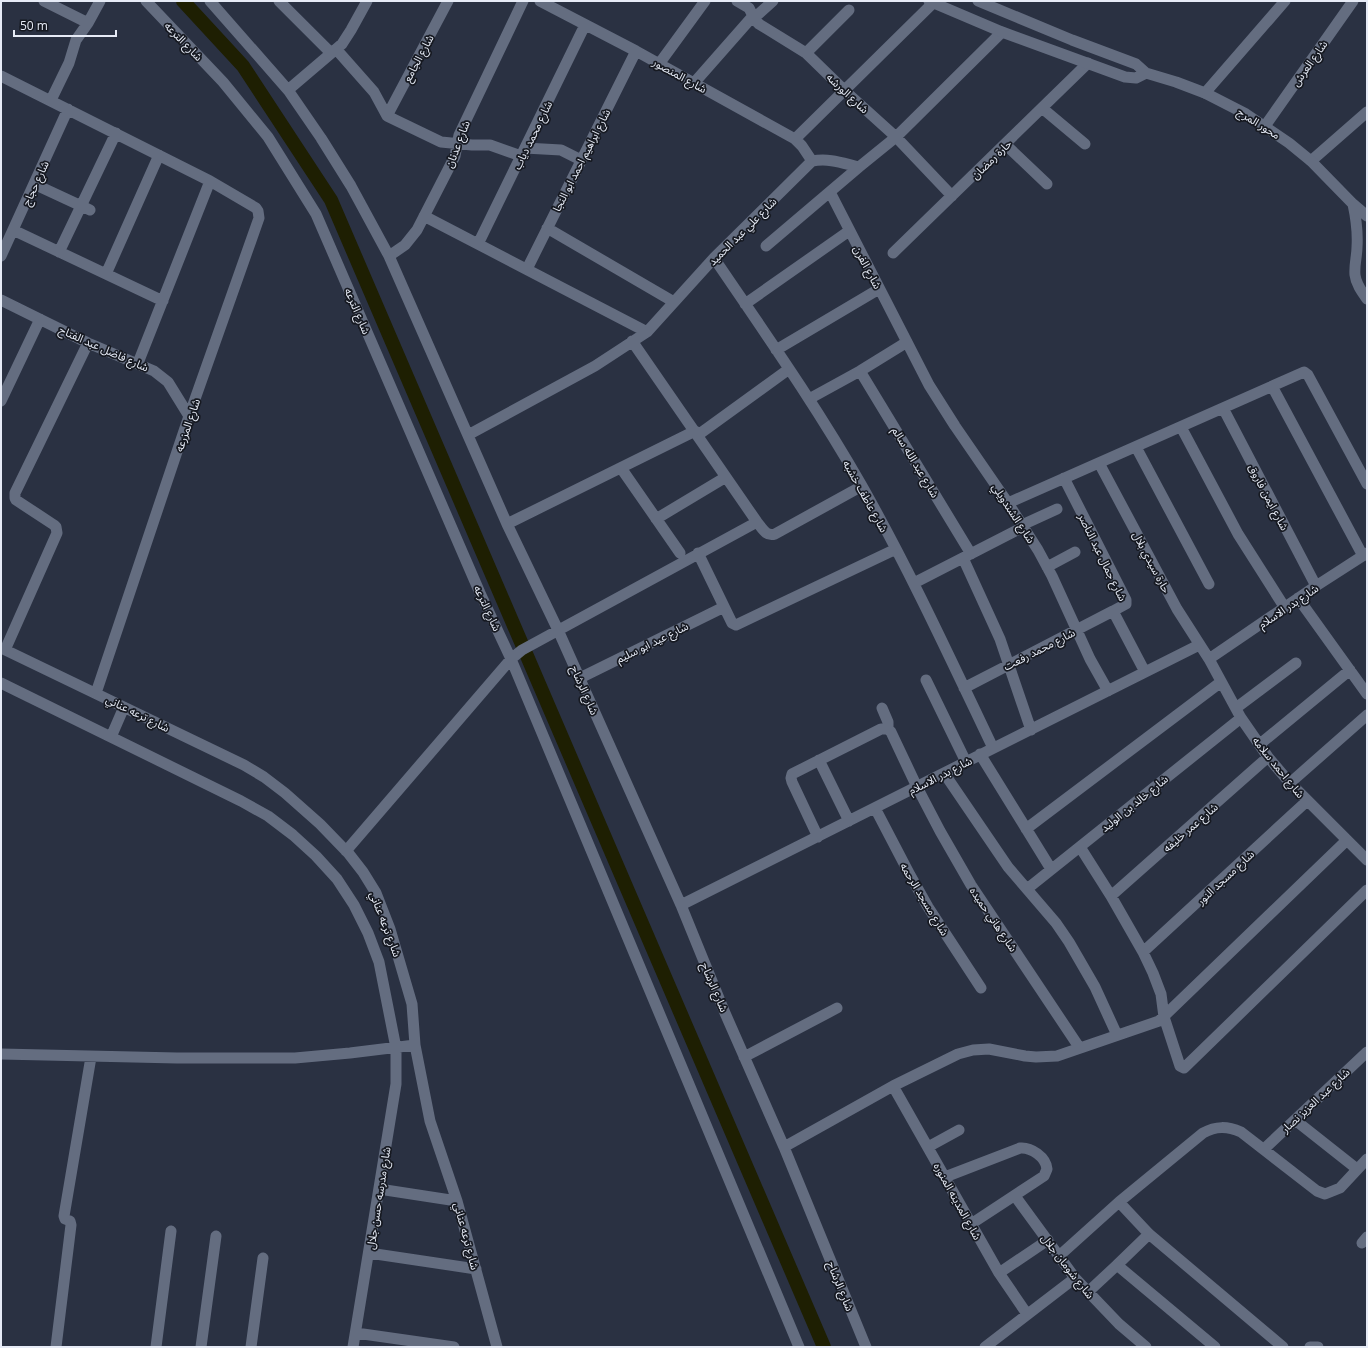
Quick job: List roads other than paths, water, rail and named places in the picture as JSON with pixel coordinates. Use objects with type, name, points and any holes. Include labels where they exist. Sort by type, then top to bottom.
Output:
[{"type":"street","points":[[51,100],[69,63],[76,40],[88,23],[100,1]]},
{"type":"street","name":"شارع الترعه","points":[[146,1],[223,82],[268,137],[316,214],[480,592],[511,659]]},
{"type":"street","points":[[210,1],[288,90],[321,138],[351,186],[389,256],[507,524],[558,630]]},
{"type":"street","points":[[279,1],[334,51],[374,92],[387,116],[441,142],[490,145],[523,152],[561,150],[581,160]]},
{"type":"street","points":[[288,90],[334,51],[347,37],[367,1]]},
{"type":"street","name":"شارع الجامع","points":[[387,116],[448,1]]},
{"type":"street","name":"شارع عدنان","points":[[389,256],[412,238],[424,216],[455,156],[459,135],[523,1]]},
{"type":"street","name":"شارع المنصور","points":[[540,1],[636,51],[795,139],[802,146],[812,161]]},
{"type":"street","points":[[659,64],[705,1]]},
{"type":"street","name":"شارع الورشه","points":[[737,1],[749,8],[759,24],[806,53],[896,137],[952,196]]},
{"type":"street","points":[[694,83],[754,17],[773,1]]},
{"type":"street","name":"محور المرج","points":[[978,1],[1136,64],[1146,73],[1176,82],[1239,110],[1265,126],[1311,161],[1353,204],[1367,216]]},
{"type":"street","points":[[1205,94],[1285,1]]},
{"type":"street","name":"شارع العرش","points":[[1265,126],[1353,1]]},
{"type":"street","points":[[49,2],[88,23]]},
{"type":"street","points":[[795,139],[931,2]]},
{"type":"street","name":"محور المرج","points":[[931,2],[1002,32],[1130,78],[1136,78],[1146,73]]},
{"type":"street","points":[[806,53],[849,10]]},
{"type":"street","name":"شارع محمد دياب","points":[[478,244],[585,25]]},
{"type":"street","points":[[766,246],[896,137],[1002,32]]},
{"type":"street","name":"شارع ابراهيم احمد ابو النجا","points":[[527,269],[636,51]]},
{"type":"street","name":"حارة رمضان","points":[[893,253],[1088,63]]},
{"type":"street","name":"شارع المزرعه","points":[[1,76],[210,181],[256,208],[260,218],[189,416],[96,693]]},
{"type":"street","points":[[1042,108],[1085,144]]},
{"type":"street","name":"شارع حجاج","points":[[1,256],[68,109]]},
{"type":"street","points":[[1311,161],[1367,112]]},
{"type":"street","points":[[59,252],[86,208],[116,133]]},
{"type":"street","points":[[1005,144],[1047,184]]},
{"type":"street","points":[[106,274],[159,155]]},
{"type":"street","points":[[812,161],[824,159],[859,167]]},
{"type":"street","name":"شارع علي عبد الحميد","points":[[468,435],[595,366],[647,332],[714,258],[812,161]]},
{"type":"street","points":[[138,363],[210,181]]},
{"type":"street","points":[[34,184],[86,208]]},
{"type":"street","name":"شارع الفرن","points":[[830,192],[907,342]]},
{"type":"street","points":[[1353,204],[1357,221],[1358,235],[1355,276],[1359,287],[1367,300]]},
{"type":"street","points":[[424,216],[647,332]]},
{"type":"street","points":[[547,228],[674,302]]},
{"type":"street","points":[[13,230],[163,301]]},
{"type":"street","points":[[745,304],[849,231]]},
{"type":"street","name":"شارع عاطف خشبه","points":[[714,258],[810,399],[862,486],[914,583],[993,748]]},
{"type":"street","points":[[776,350],[879,289]]},
{"type":"street","name":"شارع فاضل عبد الفتاح","points":[[1,300],[88,343],[154,371],[164,378],[189,416]]},
{"type":"street","points":[[1,400],[40,319]]},
{"type":"street","points":[[632,341],[766,534],[772,535],[862,486]]},
{"type":"street","points":[[810,399],[907,342]]},
{"type":"street","name":"شارع الشندويلي","points":[[907,342],[942,406],[1038,550],[1090,659],[1108,691]]},
{"type":"street","points":[[3,649],[57,533],[54,525],[16,500],[14,492],[88,343]]},
{"type":"street","points":[[507,524],[621,468],[697,433],[789,369]]},
{"type":"street","name":"شارع عبد الله سالم","points":[[860,371],[967,556],[994,625],[1031,730]]},
{"type":"street","points":[[1008,503],[1304,372],[1308,375],[1367,484]]},
{"type":"street","points":[[1272,386],[1365,555]]},
{"type":"street","name":"شارع ايمن فاروق","points":[[1223,408],[1316,586]]},
{"type":"street","points":[[1181,426],[1238,534],[1285,608]]},
{"type":"street","points":[[1136,447],[1209,584]]},
{"type":"street","name":"حارة سيدي بلال","points":[[1099,463],[1177,609],[1209,659]]},
{"type":"street","points":[[621,468],[680,553]]},
{"type":"street","points":[[656,518],[726,477]]},
{"type":"street","name":"شارع جمال عبد الناصر","points":[[1064,478],[1126,600],[1126,604],[1113,611],[1145,672]]},
{"type":"street","points":[[914,583],[1057,509]]},
{"type":"street","points":[[346,851],[511,659],[522,650],[543,640],[558,630],[757,522]]},
{"type":"street","points":[[698,553],[732,623],[737,625],[896,549]]},
{"type":"street","points":[[1047,567],[1075,552]]},
{"type":"street","name":"شارع بدر الاسلام","points":[[1209,659],[1316,586],[1365,555]]},
{"type":"street","points":[[1298,598],[1367,694]]},
{"type":"street","name":"شارع عيد ابو سليم","points":[[580,678],[724,607]]},
{"type":"street","name":"شارع محمد رفعت","points":[[964,688],[1113,611]]},
{"type":"street","name":"شارع الرشاح","points":[[558,630],[681,905],[744,1057],[784,1147],[866,1347]]},
{"type":"street","name":"شارع بدر الاسلام","points":[[681,905],[1199,645]]},
{"type":"street","name":"شارع ترعه عناني","points":[[3,649],[244,765],[264,777],[291,798],[320,824],[346,851],[363,872],[376,893],[390,929],[412,1004],[415,1045],[430,1121],[457,1201],[497,1347]]},
{"type":"street","points":[[511,659],[799,1347]]},
{"type":"street","name":"شارع احمد سلامه","points":[[1209,659],[1238,713],[1268,757],[1290,784],[1347,840],[1365,855]]},
{"type":"street","name":"شارع خالد بن الوليد","points":[[1027,889],[1080,847],[1296,663]]},
{"type":"street","points":[[1260,744],[1350,670]]},
{"type":"street","points":[[926,680],[966,762]]},
{"type":"street","points":[[1026,829],[1221,682]]},
{"type":"street","name":"شارع ترعه عناني","points":[[1,683],[241,801],[268,816],[293,834],[337,879],[354,905],[368,933],[379,962],[396,1048]]},
{"type":"street","points":[[110,737],[124,707]]},
{"type":"street","name":"شارع هاني حميده","points":[[882,708],[888,722],[888,730],[891,732],[917,787],[971,886],[1080,1047]]},
{"type":"street","points":[[1290,784],[1367,715]]},
{"type":"street","points":[[818,837],[792,782],[792,774],[881,729],[888,730]]},
{"type":"street","points":[[980,754],[1052,869]]},
{"type":"street","name":"شارع عمر خليفه","points":[[1111,896],[1268,757]]},
{"type":"street","points":[[818,760],[849,821]]},
{"type":"street","points":[[944,773],[1008,867],[1056,923],[1069,942],[1095,987],[1117,1035]]},
{"type":"street","name":"شارع مسجد النور","points":[[1143,952],[1307,801]]},
{"type":"street","name":"شارع مسجد الرحمه","points":[[876,808],[910,875],[928,906],[981,988]]},
{"type":"street","points":[[784,1147],[893,1086],[958,1054],[973,1050],[989,1049],[1025,1056],[1058,1056],[1080,1047],[1155,1023],[1164,1017],[1347,840]]},
{"type":"street","points":[[1080,847],[1111,896],[1143,952],[1157,984],[1164,1017],[1180,1066],[1184,1068],[1367,890]]},
{"type":"street","points":[[744,1057],[836,1008]]},
{"type":"street","points":[[1,1054],[90,1057],[295,1058],[415,1045]]},
{"type":"street","name":"شارع مدرسه حسن جلال","points":[[353,1347],[396,1084],[396,1048]]},
{"type":"street","name":"شارع عبد العزيز نصار","points":[[1264,1149],[1367,1052]]},
{"type":"street","points":[[56,1347],[71,1225],[70,1221],[65,1219],[64,1216],[90,1057]]},
{"type":"street","name":"شارع المدينه المنوره","points":[[893,1086],[998,1273],[1027,1314]]},
{"type":"street","points":[[1295,1120],[1358,1169]]},
{"type":"street","points":[[1059,1256],[1119,1202],[1203,1133],[1210,1129],[1226,1127],[1234,1128],[1264,1149],[1317,1191],[1325,1194],[1331,1193],[1340,1188],[1367,1159]]},
{"type":"street","points":[[928,1147],[959,1130]]},
{"type":"street","points":[[945,1177],[1020,1148],[1030,1149],[1045,1161],[1047,1169],[1044,1176],[971,1224]]},
{"type":"street","points":[[379,1189],[457,1201]]},
{"type":"street","name":"شارع شومان جلال","points":[[1015,1196],[1075,1278],[1119,1324],[1146,1347]]},
{"type":"street","points":[[1119,1202],[1149,1234],[1283,1347]]},
{"type":"street","points":[[156,1347],[171,1231]]},
{"type":"street","points":[[1088,1292],[1149,1234]]},
{"type":"street","points":[[201,1347],[216,1236]]},
{"type":"street","points":[[998,1273],[1048,1240]]},
{"type":"street","points":[[369,1253],[476,1269]]},
{"type":"street","points":[[251,1347],[263,1258]]},
{"type":"street","points":[[1118,1265],[1215,1347]]},
{"type":"street","points":[[985,1347],[1075,1278]]},
{"type":"street","points":[[356,1333],[454,1347]]},
{"type":"street","points":[[1310,1347],[1318,1347]]},
{"type":"waterway","points":[[183,1],[243,66],[331,200],[824,1347]]}]
